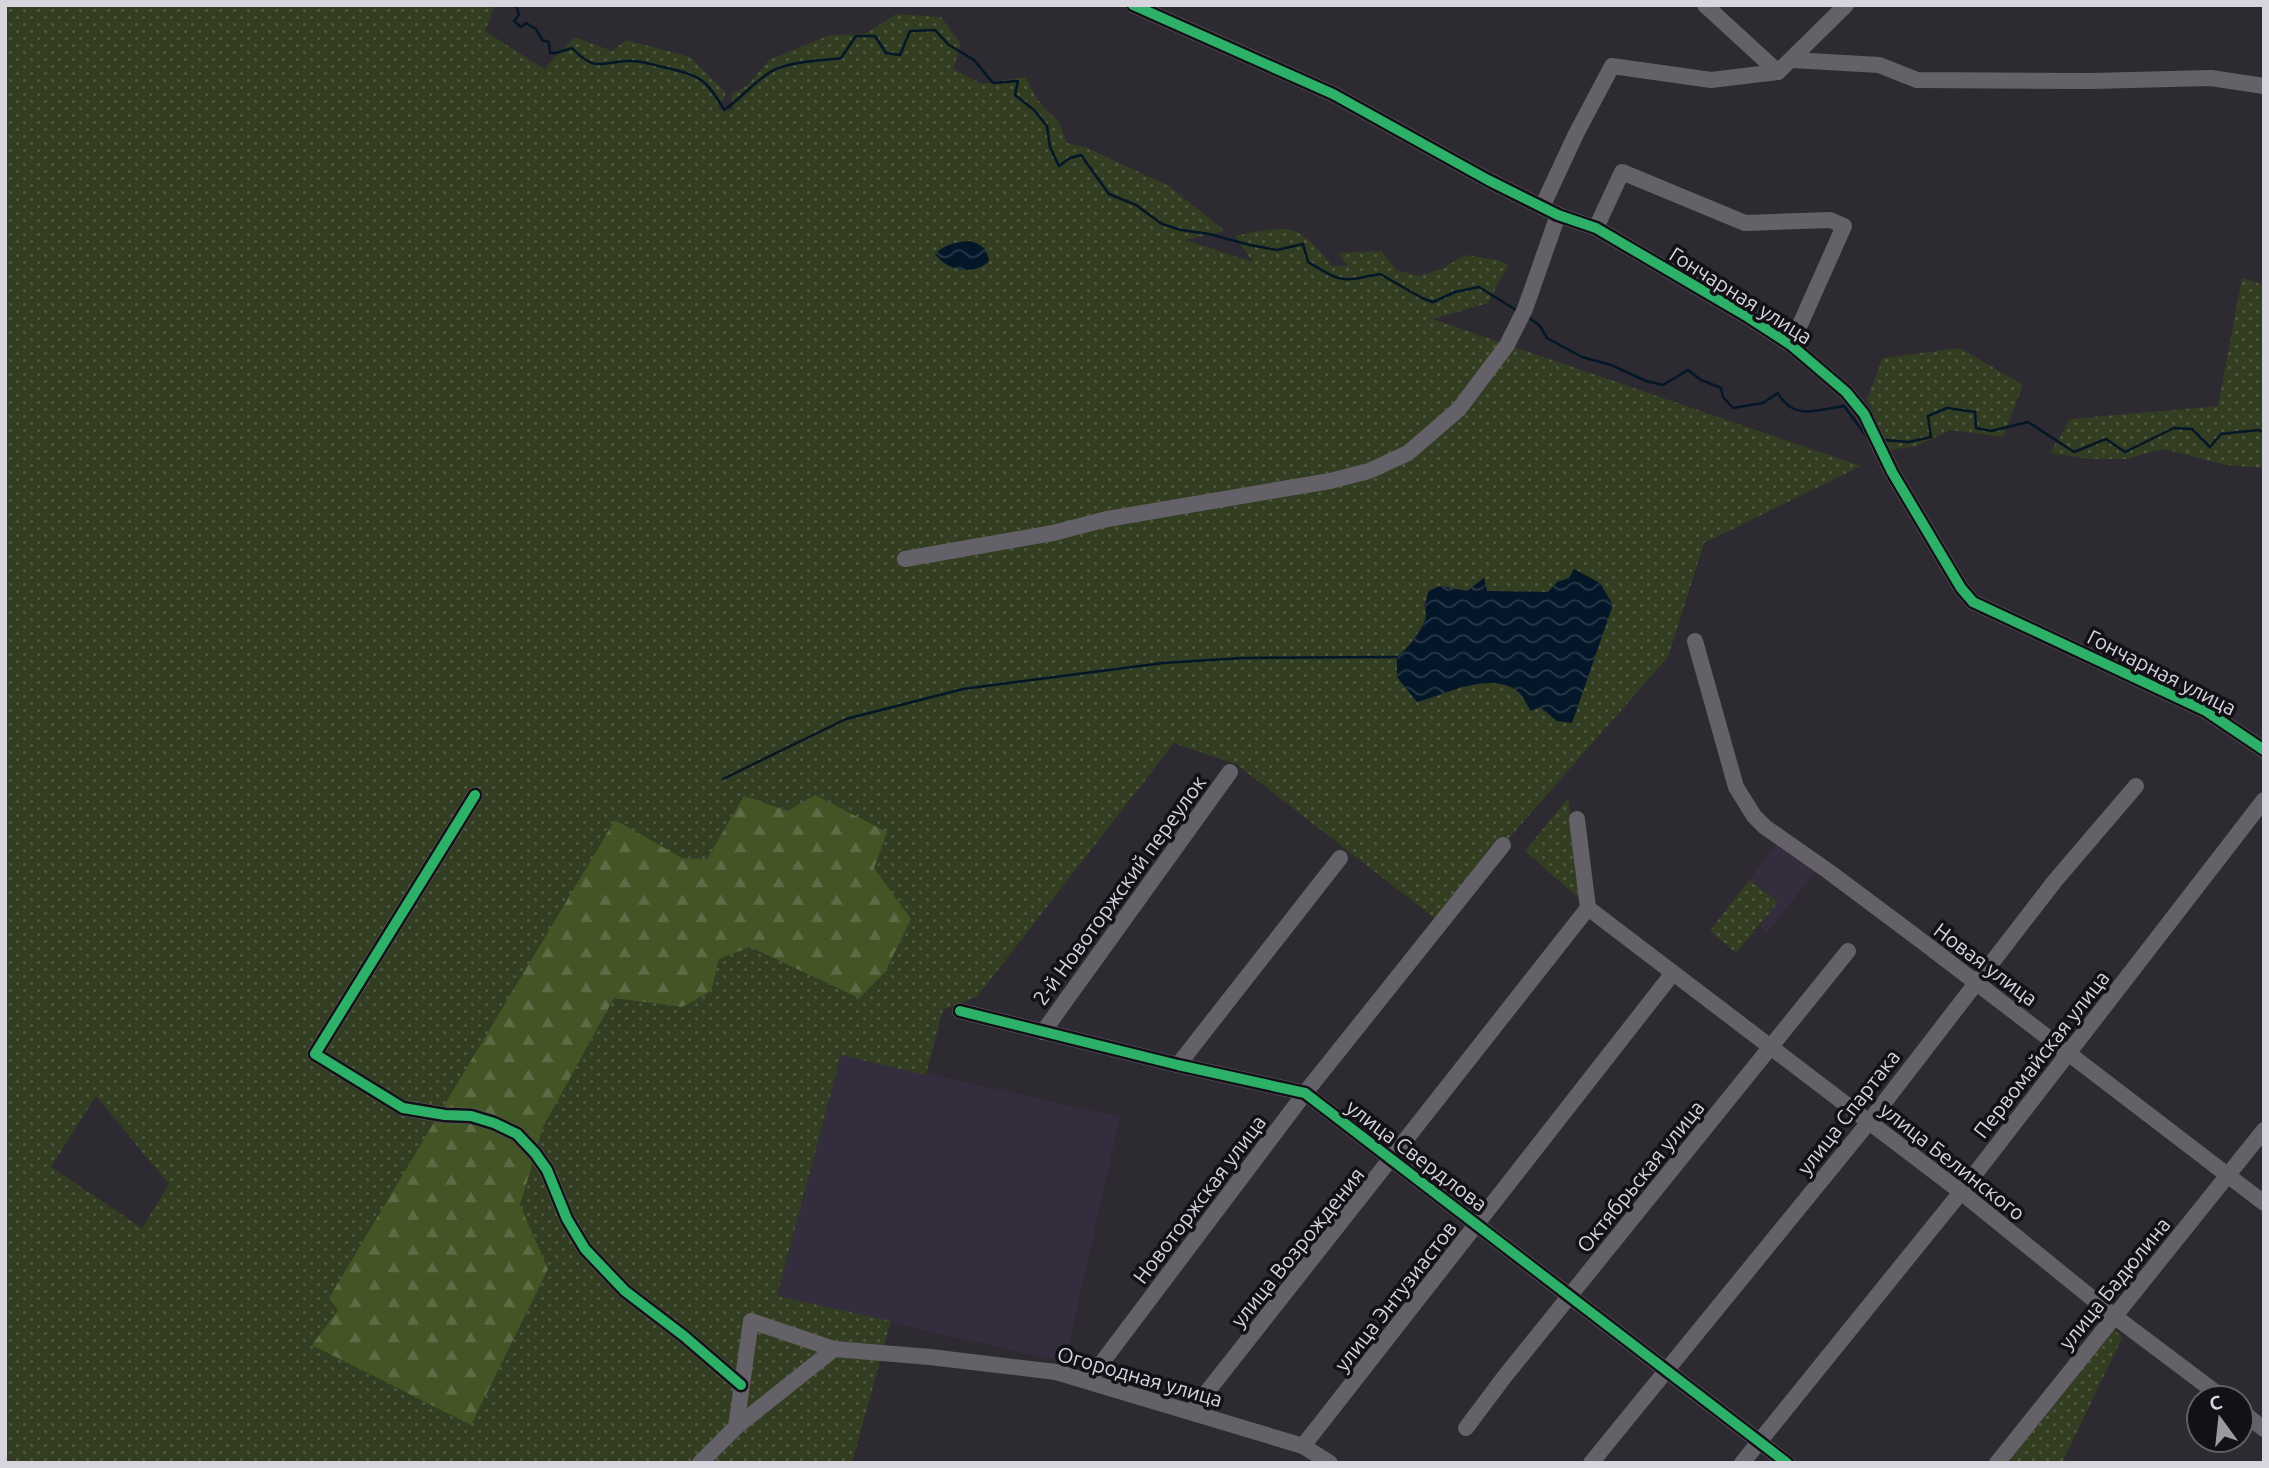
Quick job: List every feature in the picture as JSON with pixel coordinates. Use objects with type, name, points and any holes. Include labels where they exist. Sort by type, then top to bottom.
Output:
[{"type":"street","name":"Гончарная улица","points":[[1133,5],[1333,94],[1542,207],[1595,228],[1791,345],[1846,393],[1864,414],[1954,576],[1973,602],[2206,711],[2264,750]]},
{"type":"street","points":[[1705,5],[1778,72]]},
{"type":"street","points":[[1542,207],[1612,66],[1711,80],[1778,72],[1846,5]]},
{"type":"street","points":[[1792,60],[1879,65],[1917,80],[2090,81],[2211,78],[2264,86]]},
{"type":"street","points":[[1595,228],[1622,172],[1745,223],[1830,220],[1844,226],[1791,345]]},
{"type":"street","points":[[905,559],[1053,533],[1107,519],[1329,481],[1369,471],[1409,453],[1459,409],[1507,345],[1522,313],[1558,215]]},
{"type":"street","name":"Новая улица","points":[[1695,641],[1739,795],[1765,827],[1975,982],[2264,1203]]},
{"type":"street","name":"2-й Новоторжский переулок","points":[[1043,1032],[1230,772]]},
{"type":"street","name":"улица Спартака","points":[[1591,1463],[1869,1122],[2054,882],[2136,786]]},
{"type":"street","points":[[475,795],[315,1054],[403,1108],[471,1116],[517,1134],[536,1153],[547,1170],[567,1219],[585,1249],[625,1291],[684,1336],[741,1385],[736,1427]]},
{"type":"street","name":"Первомайская улица","points":[[1742,1463],[1961,1192],[2264,800]]},
{"type":"street","points":[[1577,820],[1588,908]]},
{"type":"street","name":"Новоторжская улица","points":[[1088,1381],[1305,1093],[1503,845]]},
{"type":"street","points":[[1178,1065],[1340,858]]},
{"type":"street","name":"улица Белинского","points":[[1588,908],[1961,1192],[2114,1316],[2204,1384]]},
{"type":"street","name":"улица Возрождения","points":[[1192,1411],[1588,908]]},
{"type":"street","name":"Октябрьская улица","points":[[1466,1428],[1848,951]]},
{"type":"street","name":"улица Энтузиастов","points":[[1303,1446],[1673,973]]},
{"type":"street","name":"улица Свердлова","points":[[960,1012],[1305,1093],[1787,1463]]},
{"type":"street","name":"улица Бадюлина","points":[[1997,1463],[2264,1130]]},
{"type":"street","name":"Огородная улица","points":[[741,1385],[751,1321],[834,1349],[1056,1372],[1303,1446],[1330,1463]]},
{"type":"street","points":[[700,1463],[736,1427],[834,1349]]},
{"type":"shaded area","points":[[1778,842],[1816,871],[1767,933],[1759,926],[1777,902],[1749,880]]},
{"type":"shaded area","points":[[841,1054],[1120,1117],[1065,1362],[777,1297]]},
{"type":"green space","points":[[5,5],[495,5],[485,31],[544,69],[575,37],[612,51],[627,40],[690,57],[726,93],[718,109],[733,110],[731,94],[747,86],[769,60],[830,35],[865,34],[896,14],[941,17],[961,44],[953,69],[982,84],[1026,77],[1035,96],[1058,120],[1067,143],[1085,147],[1169,186],[1225,231],[1185,240],[1253,262],[1235,236],[1268,230],[1291,230],[1310,241],[1332,266],[1348,266],[1338,253],[1382,251],[1396,270],[1419,276],[1441,269],[1465,255],[1499,260],[1508,265],[1488,303],[1433,319],[1861,466],[1704,543],[1668,657],[1437,920],[1236,764],[1174,743],[977,997],[943,1010],[926,1075],[841,1055],[777,1296],[891,1321],[852,1463],[5,1463]],"holes":[[[1484,578],[1487,591],[1548,592],[1557,582],[1569,578],[1557,721],[1540,707],[1531,711],[1518,692],[1498,683],[1477,684],[1435,697],[1397,657],[1408,648],[1426,619],[1424,603],[1440,586],[1467,591]],[[96,1096],[169,1184],[142,1228],[51,1167]]]},
{"type":"green space","points":[[2242,278],[2264,285],[2264,468],[2226,465],[2164,449],[2126,459],[2090,459],[2050,453],[2070,419],[2218,406]]},
{"type":"green space","points":[[1960,348],[2023,385],[2003,437],[1951,430],[1916,446],[1890,450],[1867,399],[1883,358]]},
{"type":"green space","points":[[815,795],[887,832],[874,868],[911,919],[885,972],[859,998],[750,947],[719,959],[711,991],[682,1007],[614,998],[543,1127],[520,1205],[548,1269],[471,1425],[312,1345],[338,1310],[329,1298],[615,820],[682,858],[707,859],[744,796],[788,811]]},
{"type":"green space","points":[[1568,798],[1583,902],[1525,851]]},
{"type":"green space","points":[[1749,880],[1778,902],[1736,953],[1710,931]]},
{"type":"green space","points":[[2112,1326],[2122,1338],[2062,1463],[2004,1463]]},
{"type":"water","points":[[970,241],[983,248],[989,261],[976,269],[953,268],[935,254],[951,244]]},
{"type":"water","points":[[1574,569],[1600,583],[1613,605],[1572,723],[1557,721],[1540,707],[1531,711],[1519,692],[1508,686],[1482,683],[1417,702],[1397,677],[1397,657],[1414,640],[1423,625],[1429,591],[1440,586],[1467,591],[1484,578],[1487,591],[1548,592],[1557,582],[1569,578]]},
{"type":"waterway","points":[[516,5],[519,15],[514,21],[521,27],[526,23],[536,29],[542,40],[549,42],[550,53],[572,48],[594,64],[635,61],[682,72],[705,83],[724,110],[776,69],[841,58],[856,36],[875,36],[886,53],[900,55],[910,31],[935,30],[949,45],[974,60],[993,83],[1018,81],[1015,95],[1034,110],[1047,126],[1050,147],[1059,166],[1070,158],[1081,155],[1109,194],[1136,205],[1162,224],[1277,250],[1303,244],[1308,262],[1336,277],[1349,279],[1380,274],[1433,302],[1455,292],[1479,287],[1516,310]]},
{"type":"waterway","points":[[1528,317],[1540,326],[1547,338],[1582,357],[1611,365],[1646,381],[1663,385],[1688,370],[1701,380],[1721,388],[1723,397],[1733,408],[1763,403],[1778,393],[1791,407],[1807,412],[1844,406],[1868,438]]},
{"type":"waterway","points":[[1884,440],[1909,442],[1931,437],[1928,416],[1947,408],[1975,412],[1976,428],[1991,431],[2028,422],[2074,452],[2106,439],[2125,452],[2174,428],[2192,429],[2210,447],[2221,434],[2258,430],[2264,432]]},
{"type":"waterway","points":[[723,779],[846,719],[963,689],[1163,663],[1242,658],[1397,657]]},
{"type":"cycle path","points":[[1133,5],[1333,94],[1488,180],[1558,215],[1596,228],[1791,345],[1846,392],[1864,414],[1892,472],[1961,588],[1973,602],[2206,711],[2264,750]]},
{"type":"cycle path","points":[[475,795],[315,1054],[403,1108],[471,1116],[517,1134],[547,1170],[567,1219],[585,1249],[625,1291],[684,1336],[741,1385]]},
{"type":"cycle path","points":[[960,1011],[1178,1065],[1305,1093],[1787,1463]]}]
